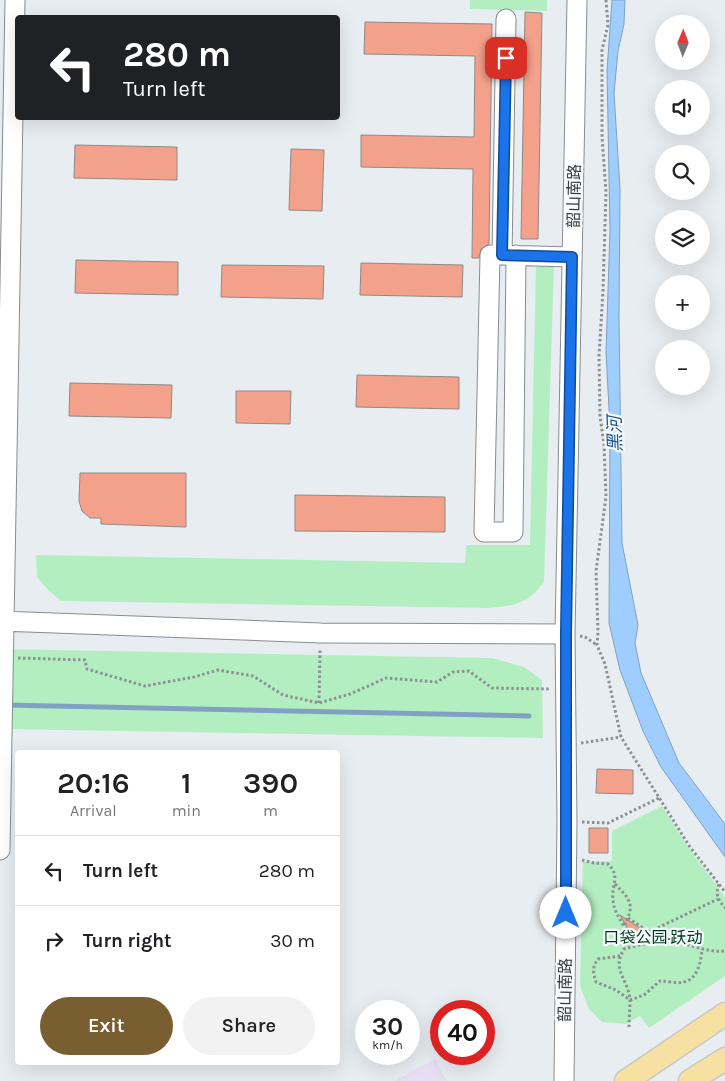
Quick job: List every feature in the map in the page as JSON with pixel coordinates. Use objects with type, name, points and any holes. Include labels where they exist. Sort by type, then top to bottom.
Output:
[{"type":"main road","points":[[626,1081],[725,1014]]},
{"type":"main road","points":[[690,1081],[725,1059]]},
{"type":"street","points":[[16,0],[16,15]]},
{"type":"street","name":"韶山南路","points":[[564,1081],[567,822],[566,634],[577,0]]},
{"type":"street","points":[[506,19],[509,255],[512,532],[484,532],[490,255],[509,255],[572,257]]},
{"type":"street","points":[[0,850],[5,657],[2,621],[15,44]]},
{"type":"street","points":[[2,621],[321,633],[566,634]]},
{"type":"path","points":[[606,0],[608,25],[602,50],[602,137],[606,192],[603,291],[598,356],[606,497],[596,571],[597,644],[605,664],[621,737],[690,847],[725,892]]},
{"type":"path","points":[[319,703],[321,633]]},
{"type":"path","points":[[5,657],[85,660],[87,669],[145,686],[218,670],[253,676],[283,695],[319,703],[350,694],[386,678],[437,682],[452,672],[469,671],[492,688],[566,689]]},
{"type":"path","points":[[566,745],[621,737]]},
{"type":"path","points":[[567,822],[608,823],[659,798]]},
{"type":"path","points":[[566,857],[608,864],[614,870],[612,895],[614,910],[624,926],[629,947]]},
{"type":"path","points":[[614,884],[628,897],[631,908],[624,926]]},
{"type":"path","points":[[719,884],[716,892],[718,899],[725,908]]},
{"type":"path","points":[[648,932],[718,899]]},
{"type":"path","points":[[628,918],[660,942]]},
{"type":"path","points":[[629,1028],[630,1000],[625,981],[618,968],[620,956],[624,949],[660,942],[671,942],[714,952],[725,951]]},
{"type":"path","points":[[630,1000],[644,994],[660,981],[684,982],[693,978],[698,968],[702,949]]},
{"type":"path","points":[[620,956],[598,959],[593,972],[596,982],[616,990],[630,1000]]},
{"type":"shaded area","points":[[430,1062],[430,1065],[438,1065],[447,1081],[394,1081]]},
{"type":"green space","points":[[470,0],[547,0],[547,11],[470,9]]},
{"type":"green space","points":[[536,264],[554,265],[544,582],[527,599],[507,606],[490,608],[61,601],[37,577],[36,555],[465,563],[466,545],[530,545]]},
{"type":"green space","points":[[0,649],[492,658],[524,667],[542,680],[543,738],[0,729]]},
{"type":"green space","name":"口袋公园·跃动","points":[[662,806],[688,847],[725,897],[725,976],[649,1028],[640,1016],[626,1024],[602,1022],[589,1009],[580,986],[583,862],[612,861],[612,831]]},
{"type":"water","name":"黑河","points":[[612,0],[625,0],[624,24],[618,51],[614,93],[620,189],[619,318],[622,543],[638,625],[635,643],[641,673],[679,763],[725,824],[725,857],[661,767],[643,731],[620,670],[609,623],[610,428],[606,352],[610,230],[607,70]]},
{"type":"building","points":[[525,12],[542,13],[538,239],[521,239]]},
{"type":"building","points":[[365,22],[492,24],[489,244],[481,249],[479,258],[472,258],[473,169],[361,167],[361,135],[474,137],[475,56],[364,54]]},
{"type":"building","points":[[75,145],[177,147],[177,180],[74,178]]},
{"type":"building","points":[[291,149],[324,150],[322,211],[289,210]]},
{"type":"building","points":[[76,260],[178,262],[178,295],[75,293]]},
{"type":"building","points":[[361,263],[463,265],[462,297],[360,295]]},
{"type":"building","points":[[222,265],[324,266],[323,299],[221,297]]},
{"type":"building","points":[[357,375],[459,377],[459,409],[356,407]]},
{"type":"building","points":[[70,383],[172,385],[171,418],[69,416]]},
{"type":"building","points":[[236,391],[291,391],[290,424],[236,423]]},
{"type":"building","points":[[80,473],[186,473],[186,527],[101,524],[101,518],[90,518],[82,511],[79,501]]},
{"type":"building","points":[[295,495],[445,497],[445,532],[295,531]]},
{"type":"building","points":[[597,769],[633,770],[633,794],[596,793]]},
{"type":"building","points":[[589,828],[608,828],[608,853],[589,853]]},
{"type":"building","points":[[620,915],[643,930],[648,936],[642,942],[635,942]]},
{"type":"waterway","points":[[5,705],[529,716]]},
{"type":"route","points":[[506,58],[502,255],[572,257],[566,634],[566,913]]}]
